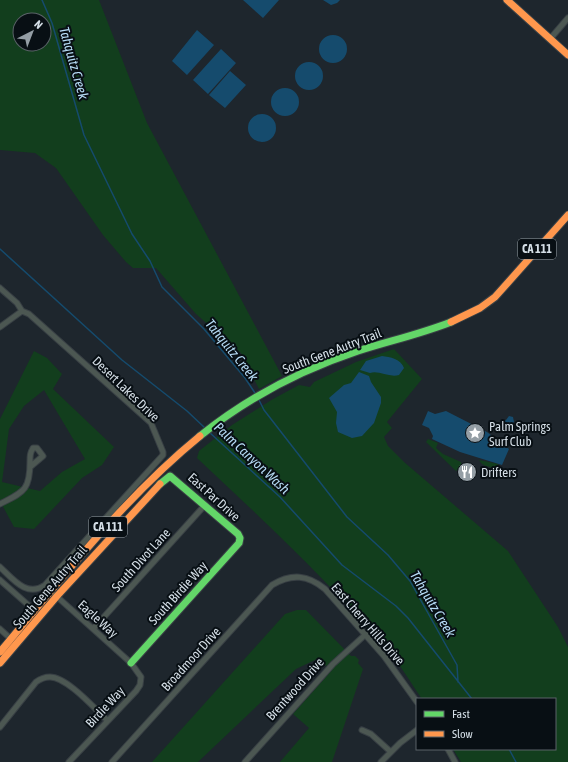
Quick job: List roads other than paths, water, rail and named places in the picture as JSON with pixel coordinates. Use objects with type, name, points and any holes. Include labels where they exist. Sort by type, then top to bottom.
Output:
[{"type":"main road","points":[[506,0],[568,55]]},
{"type":"main road","name":"South Gene Autry Trail","points":[[0,652],[51,591],[142,488],[187,447],[221,419],[285,381],[358,351],[445,325],[481,308],[507,285],[568,215]]},
{"type":"main road","name":"South Gene Autry Trail","points":[[0,664],[56,596],[152,491],[170,476]]},
{"type":"main road","name":"East Par Drive","points":[[170,476],[205,505],[240,538]]},
{"type":"main road","name":"South Birdie Way","points":[[131,664],[239,543],[240,538]]},
{"type":"street","points":[[550,39],[568,18]]},
{"type":"street","name":"Desert Lakes Drive","points":[[0,288],[17,303],[22,311],[29,314],[151,423],[163,455],[40,589],[24,588],[0,567]]},
{"type":"street","points":[[0,327],[22,311]]},
{"type":"street","points":[[0,504],[23,491],[28,484],[30,467]]},
{"type":"street","name":"South Divot Lane","points":[[93,629],[205,505]]},
{"type":"street","name":"East Cherry Hills Drive","points":[[291,578],[301,577],[315,581],[335,599],[366,634],[416,701]]},
{"type":"street","name":"Broadmoor Drive","points":[[112,762],[272,585],[291,578]]},
{"type":"street","points":[[0,580],[35,611]]},
{"type":"street","name":"Eagle Way","points":[[51,591],[131,664]]},
{"type":"street","points":[[0,629],[11,639]]},
{"type":"street","name":"Brentwood Drive","points":[[245,762],[333,664],[366,634]]},
{"type":"street","name":"Birdie Way","points":[[69,762],[140,685],[140,676],[138,671],[131,664]]},
{"type":"street","points":[[0,727],[36,682],[41,678],[50,677],[64,681],[108,720]]},
{"type":"street","points":[[362,730],[371,734],[391,752]]},
{"type":"street","points":[[381,762],[400,743],[416,731]]},
{"type":"street","points":[[449,750],[455,762]]},
{"type":"water","points":[[243,0],[279,0],[263,18]]},
{"type":"water","points":[[323,0],[340,0],[331,5]]},
{"type":"water","points":[[197,30],[214,45],[187,75],[172,61]]},
{"type":"water","points":[[333,35],[343,39],[347,49],[343,59],[333,63],[323,59],[319,49],[323,39]]},
{"type":"water","points":[[221,49],[236,63],[208,94],[193,80]]},
{"type":"water","points":[[309,62],[319,66],[323,76],[319,86],[309,90],[299,86],[295,76],[299,66]]},
{"type":"water","points":[[230,71],[246,85],[225,108],[209,95]]},
{"type":"water","points":[[285,88],[295,92],[299,102],[295,112],[285,116],[275,112],[271,102],[275,92]]},
{"type":"water","points":[[262,114],[272,118],[276,128],[272,138],[262,142],[252,138],[248,128],[252,118]]},
{"type":"water","points":[[382,356],[392,358],[403,365],[404,368],[399,375],[392,376],[360,370],[366,361]]},
{"type":"water","points":[[359,372],[369,376],[371,382],[381,397],[381,403],[374,423],[362,436],[352,438],[338,432],[336,423],[337,412],[329,398],[344,385],[351,383]]},
{"type":"water","points":[[428,411],[435,414],[446,411],[487,432],[509,449],[502,465],[460,452],[432,439],[433,436],[429,428],[422,425]]},
{"type":"water","points":[[509,416],[513,417],[514,422],[508,426],[507,429],[502,429],[498,424],[506,420]]},
{"type":"waterway","name":"Tahquitz Creek","points":[[42,0],[52,23],[84,135],[132,234],[150,261],[162,287],[204,329],[245,378],[255,393]]},
{"type":"waterway","name":"Palm Canyon Wash","points":[[0,249],[122,360],[187,411],[205,428]]},
{"type":"waterway","name":"Tahquitz Creek","points":[[258,398],[264,410],[347,517],[388,555],[410,581],[457,665],[458,682]]},
{"type":"waterway","name":"Palm Canyon Wash","points":[[209,432],[280,497],[342,565],[396,606],[408,618],[471,698]]},
{"type":"waterway","name":"Palm Canyon Wash","points":[[510,750],[516,762]]},
{"type":"place","name":"Palm Springs Surf Club","points":[[475,433]]},
{"type":"place","name":"Drifters","points":[[467,472]]}]
